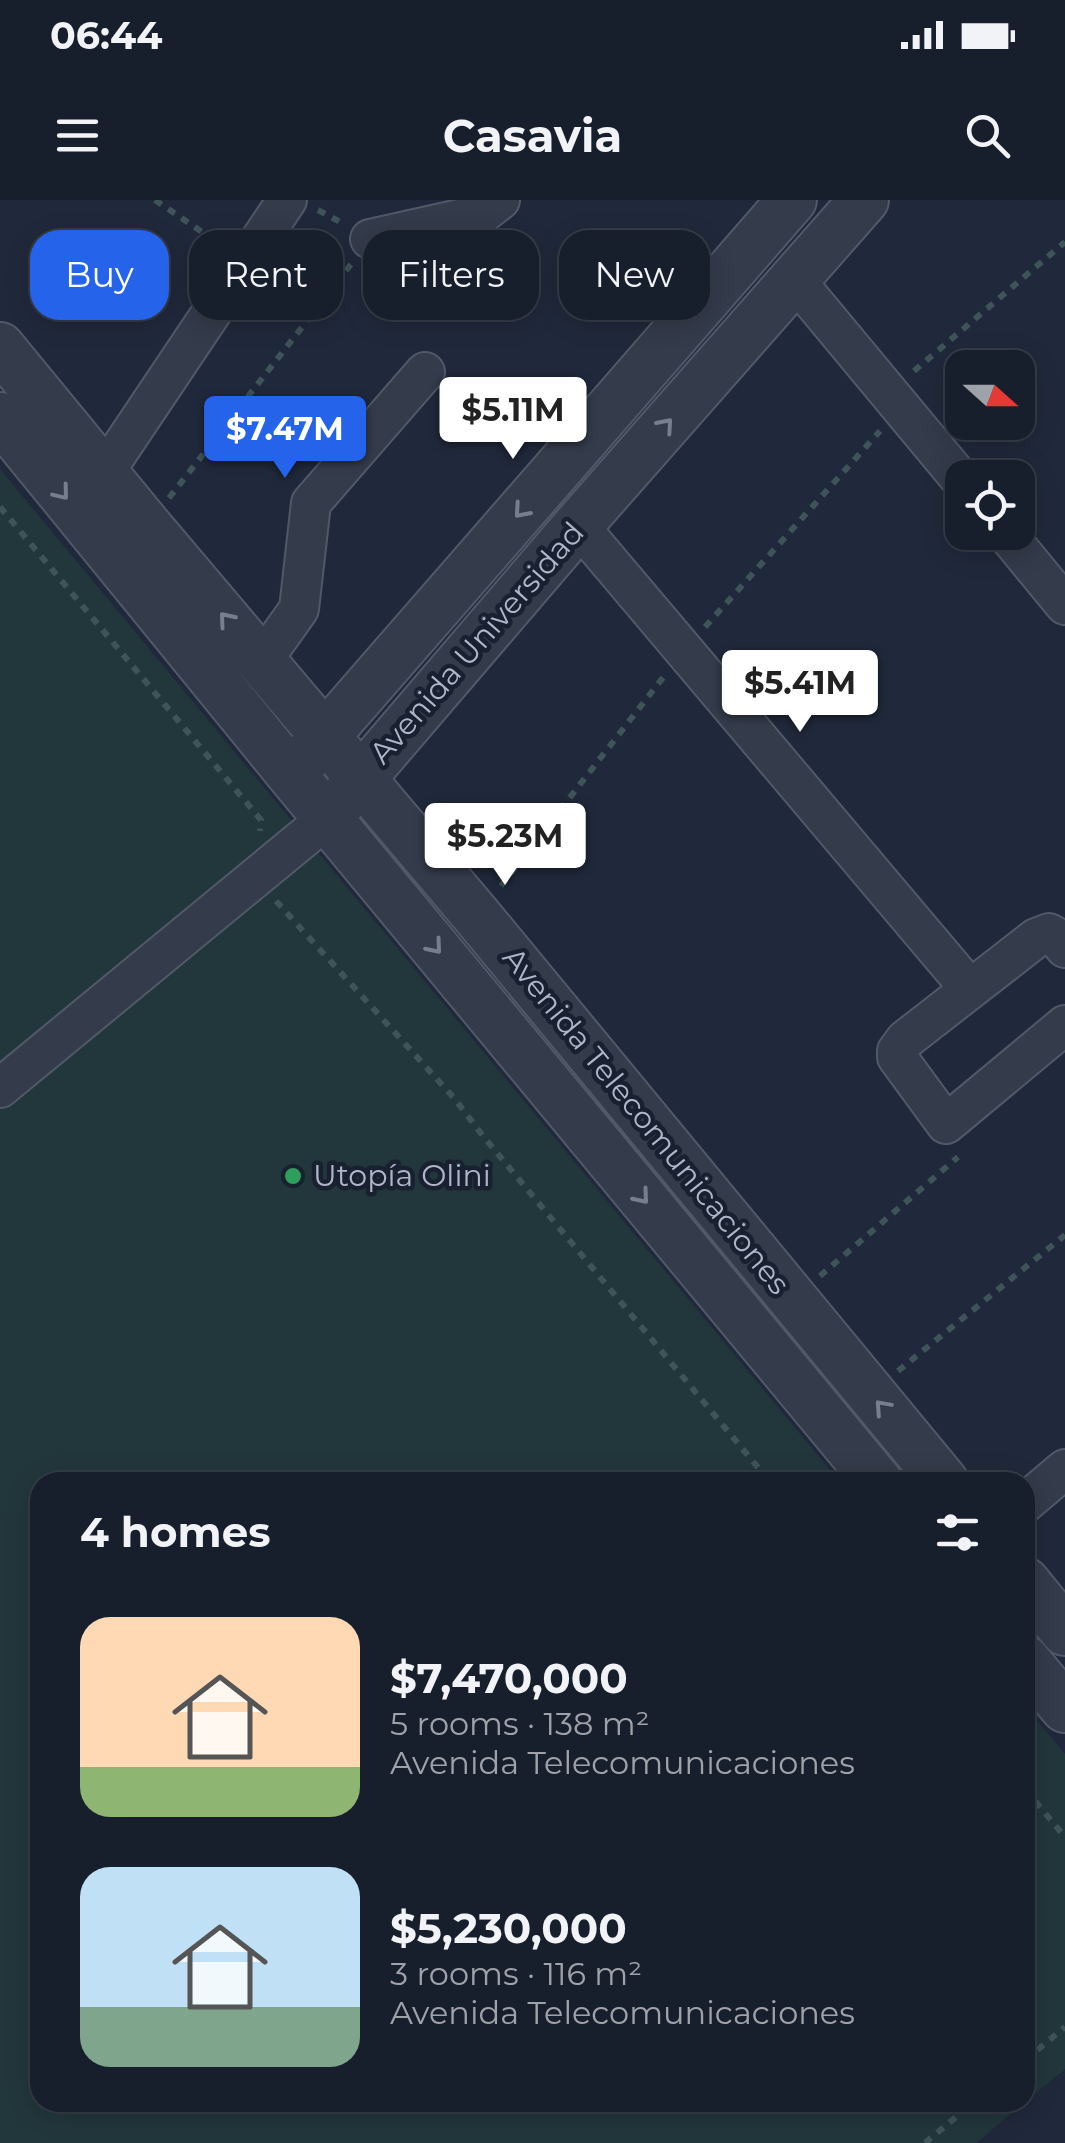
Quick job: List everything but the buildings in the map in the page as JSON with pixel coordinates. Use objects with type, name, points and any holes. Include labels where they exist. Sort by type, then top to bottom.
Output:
[{"type":"street","points":[[410,230],[482,214],[500,200]]},
{"type":"street","name":"Avenida Universidad","points":[[291,774],[792,200]]},
{"type":"street","name":"Avenida Universidad","points":[[329,817],[578,525],[864,200]]},
{"type":"street","points":[[278,230],[302,205]]},
{"type":"street","points":[[795,280],[945,460]]},
{"type":"street","points":[[104,473],[208,320]]},
{"type":"street","name":"Avenida Telecomunicaciones","points":[[0,347],[478,916],[936,1472]]},
{"type":"street","points":[[262,662],[299,610],[311,503],[425,372]]},
{"type":"street","name":"Avenida Telecomunicaciones","points":[[0,417],[870,1472]]},
{"type":"street","points":[[578,525],[970,989]]},
{"type":"street","points":[[1020,550],[1065,606]]},
{"type":"street","points":[[0,1088],[329,817]]},
{"type":"street","points":[[1065,948],[1056,936],[1043,934],[905,1040],[897,1051],[899,1062],[946,1124],[1065,1026]]},
{"type":"street","points":[[1035,1494],[1065,1469]]},
{"type":"street","points":[[1035,1594],[1065,1630]]},
{"type":"street","points":[[1035,1672],[1065,1708]]},
{"type":"path","points":[[155,200],[200,230]]},
{"type":"path","points":[[302,205],[363,236]]},
{"type":"path","points":[[478,916],[684,650],[901,407],[896,386],[1065,242]]},
{"type":"path","points":[[147,526],[363,248]]},
{"type":"path","points":[[0,508],[261,820],[256,879],[454,1098],[762,1472]]},
{"type":"path","points":[[793,1300],[964,1152],[946,1124]]},
{"type":"path","points":[[926,1350],[1065,1235]]},
{"type":"path","points":[[1035,1801],[1065,1837]]},
{"type":"path","points":[[1035,2052],[1065,2027]]},
{"type":"path","points":[[925,2143],[962,2112]]},
{"type":"green space","name":"Utopía Olini","points":[[0,469],[832,1472],[30,1472],[30,2112],[1013,2112],[976,2143],[0,2143]]},
{"type":"green space","points":[[1035,1718],[1065,1754],[1065,2069],[1035,2094]]},
{"type":"place","name":"Utopía Olini","points":[[293,1176]]}]
